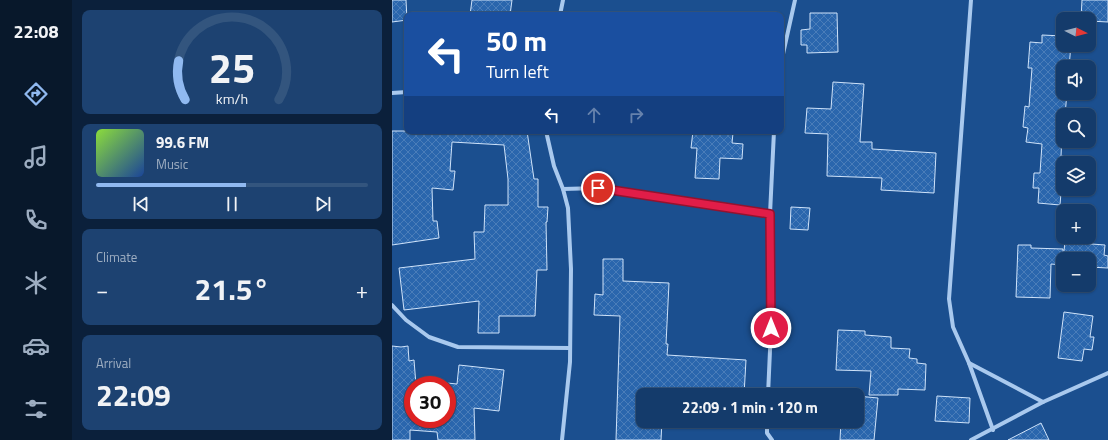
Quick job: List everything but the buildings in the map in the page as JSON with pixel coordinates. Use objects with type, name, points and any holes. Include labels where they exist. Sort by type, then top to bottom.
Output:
[{"type":"street","points":[[561,12],[563,0]]},
{"type":"street","points":[[784,49],[795,0]]},
{"type":"street","points":[[971,0],[949,299],[953,327],[968,363],[992,430]]},
{"type":"street","points":[[392,93],[404,92]]},
{"type":"street","points":[[547,134],[554,166],[563,189],[568,208],[571,269],[570,362],[562,440]]},
{"type":"street","points":[[768,388],[771,328],[770,214],[774,134]]},
{"type":"street","points":[[563,189],[598,188],[770,214]]},
{"type":"street","points":[[392,305],[406,320],[429,337],[458,347],[570,348]]},
{"type":"street","points":[[968,363],[1043,402]]},
{"type":"street","points":[[971,440],[1043,402],[1108,373]]},
{"type":"street","points":[[767,428],[767,433],[772,440]]},
{"type":"route","points":[[598,188],[770,214],[771,328]]}]
